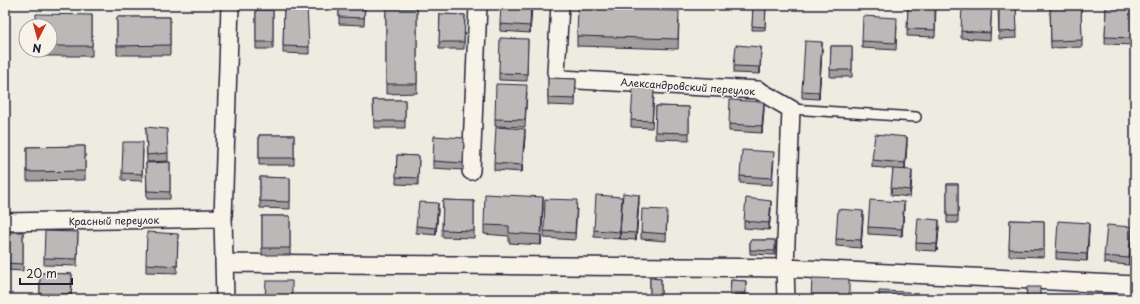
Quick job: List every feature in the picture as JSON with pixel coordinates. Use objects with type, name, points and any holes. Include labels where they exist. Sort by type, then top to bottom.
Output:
[{"type":"street","points":[[225,299],[223,218],[230,5]]},
{"type":"street","points":[[471,171],[478,5]]},
{"type":"street","name":"Александровский переулок","points":[[560,5],[556,72],[561,79],[758,90],[791,109]]},
{"type":"street","points":[[786,299],[785,268],[791,109]]},
{"type":"street","name":"Красный переулок","points":[[5,222],[223,218]]},
{"type":"street","points":[[224,263],[785,268],[1135,285]]},
{"type":"lane","points":[[791,109],[916,117]]},
{"type":"building","points":[[284,5],[307,5],[309,47],[283,46]]},
{"type":"building","points":[[339,5],[365,5],[364,18],[339,17]]},
{"type":"building","points":[[501,5],[531,5],[530,26],[500,24]]},
{"type":"building","points":[[753,5],[766,5],[765,27],[752,26]]},
{"type":"building","points":[[908,5],[935,5],[935,30],[907,29]]},
{"type":"building","points":[[962,5],[992,5],[990,33],[961,31]]},
{"type":"building","points":[[999,5],[1016,5],[1017,31],[999,32]]},
{"type":"building","points":[[1050,5],[1081,5],[1082,40],[1051,41]]},
{"type":"building","points":[[1106,7],[1135,7],[1135,38],[1105,37]]},
{"type":"building","points":[[386,8],[417,8],[417,84],[386,84]]},
{"type":"building","points":[[578,8],[679,11],[678,39],[577,36]]},
{"type":"building","points":[[256,10],[273,10],[273,42],[256,42]]},
{"type":"building","points":[[36,14],[92,15],[92,46],[58,46],[58,18],[36,18]]},
{"type":"building","points":[[440,14],[465,15],[464,42],[439,42]]},
{"type":"building","points":[[5,16],[7,16],[8,49],[5,49]]},
{"type":"building","points":[[863,16],[897,18],[896,43],[862,41]]},
{"type":"building","points":[[117,17],[170,17],[170,45],[117,46]]},
{"type":"building","points":[[500,38],[528,39],[527,74],[499,73]]},
{"type":"building","points":[[805,41],[822,42],[819,92],[802,91]]},
{"type":"building","points":[[736,45],[761,47],[760,67],[734,66]]},
{"type":"building","points":[[831,46],[852,46],[852,70],[830,70]]},
{"type":"building","points":[[548,78],[576,79],[575,99],[548,98]]},
{"type":"building","points":[[496,84],[527,85],[525,120],[495,119]]},
{"type":"building","points":[[633,88],[654,89],[652,121],[631,120]]},
{"type":"building","points":[[373,100],[405,100],[405,121],[374,121]]},
{"type":"building","points":[[730,100],[764,102],[762,126],[729,124]]},
{"type":"building","points":[[656,106],[689,107],[689,133],[655,132]]},
{"type":"building","points":[[146,127],[167,129],[168,153],[147,155]]},
{"type":"building","points":[[496,127],[525,129],[522,165],[494,163]]},
{"type":"building","points":[[875,134],[907,137],[905,163],[872,160]]},
{"type":"building","points":[[259,135],[294,135],[294,158],[259,158]]},
{"type":"building","points":[[434,136],[464,138],[463,163],[433,161]]},
{"type":"building","points":[[123,142],[143,142],[142,174],[122,173]]},
{"type":"building","points":[[85,146],[85,171],[27,172],[27,147]]},
{"type":"building","points":[[742,150],[774,152],[772,178],[740,176]]},
{"type":"building","points":[[397,155],[419,156],[418,178],[396,177]]},
{"type":"building","points":[[170,162],[170,192],[147,191],[146,163]]},
{"type":"building","points":[[893,169],[912,170],[910,190],[891,188]]},
{"type":"building","points":[[260,177],[290,178],[290,202],[260,201]]},
{"type":"building","points":[[947,184],[958,184],[958,216],[947,216]]},
{"type":"building","points":[[623,193],[639,195],[636,233],[620,232]]},
{"type":"building","points":[[485,194],[543,197],[541,235],[509,233],[509,226],[484,225]]},
{"type":"building","points":[[596,195],[622,197],[620,232],[594,230]]},
{"type":"building","points":[[746,198],[771,201],[769,223],[744,221]]},
{"type":"building","points":[[545,199],[577,200],[575,233],[544,231]]},
{"type":"building","points":[[443,200],[474,201],[474,231],[442,230]]},
{"type":"building","points":[[870,200],[904,202],[902,229],[868,227]]},
{"type":"building","points":[[419,202],[438,203],[436,228],[416,226]]},
{"type":"building","points":[[642,209],[667,210],[666,234],[641,232]]},
{"type":"building","points":[[838,209],[863,211],[861,240],[836,239]]},
{"type":"building","points":[[262,216],[290,216],[290,248],[262,248]]},
{"type":"building","points":[[918,218],[939,220],[937,244],[916,243]]},
{"type":"building","points":[[1010,220],[1044,221],[1044,250],[1009,249]]},
{"type":"building","points":[[1058,221],[1089,223],[1087,254],[1056,252]]},
{"type":"building","points":[[1107,225],[1132,227],[1129,258],[1104,256]]},
{"type":"building","points":[[45,231],[78,232],[77,259],[44,258]]},
{"type":"building","points":[[5,232],[23,232],[23,264],[5,263]]},
{"type":"building","points":[[147,232],[178,234],[177,266],[146,264]]},
{"type":"building","points":[[750,240],[775,240],[775,251],[750,250]]},
{"type":"building","points":[[40,273],[72,274],[71,294],[40,294]]},
{"type":"building","points":[[650,278],[661,279],[661,295],[650,294]]},
{"type":"building","points":[[812,278],[849,279],[849,299],[811,299]]},
{"type":"building","points":[[731,280],[746,281],[745,293],[730,293]]},
{"type":"building","points":[[266,281],[292,281],[292,299],[265,299]]},
{"type":"building","points":[[1027,287],[1040,287],[1040,299],[1026,299]]},
{"type":"building","points":[[879,291],[909,292],[908,299],[879,299]]},
{"type":"building","points":[[467,295],[518,296],[518,299],[467,299]]},
{"type":"building","points":[[741,295],[762,296],[762,299],[741,299]]},
{"type":"building","points":[[1107,295],[1133,296],[1133,299],[1106,299]]}]
